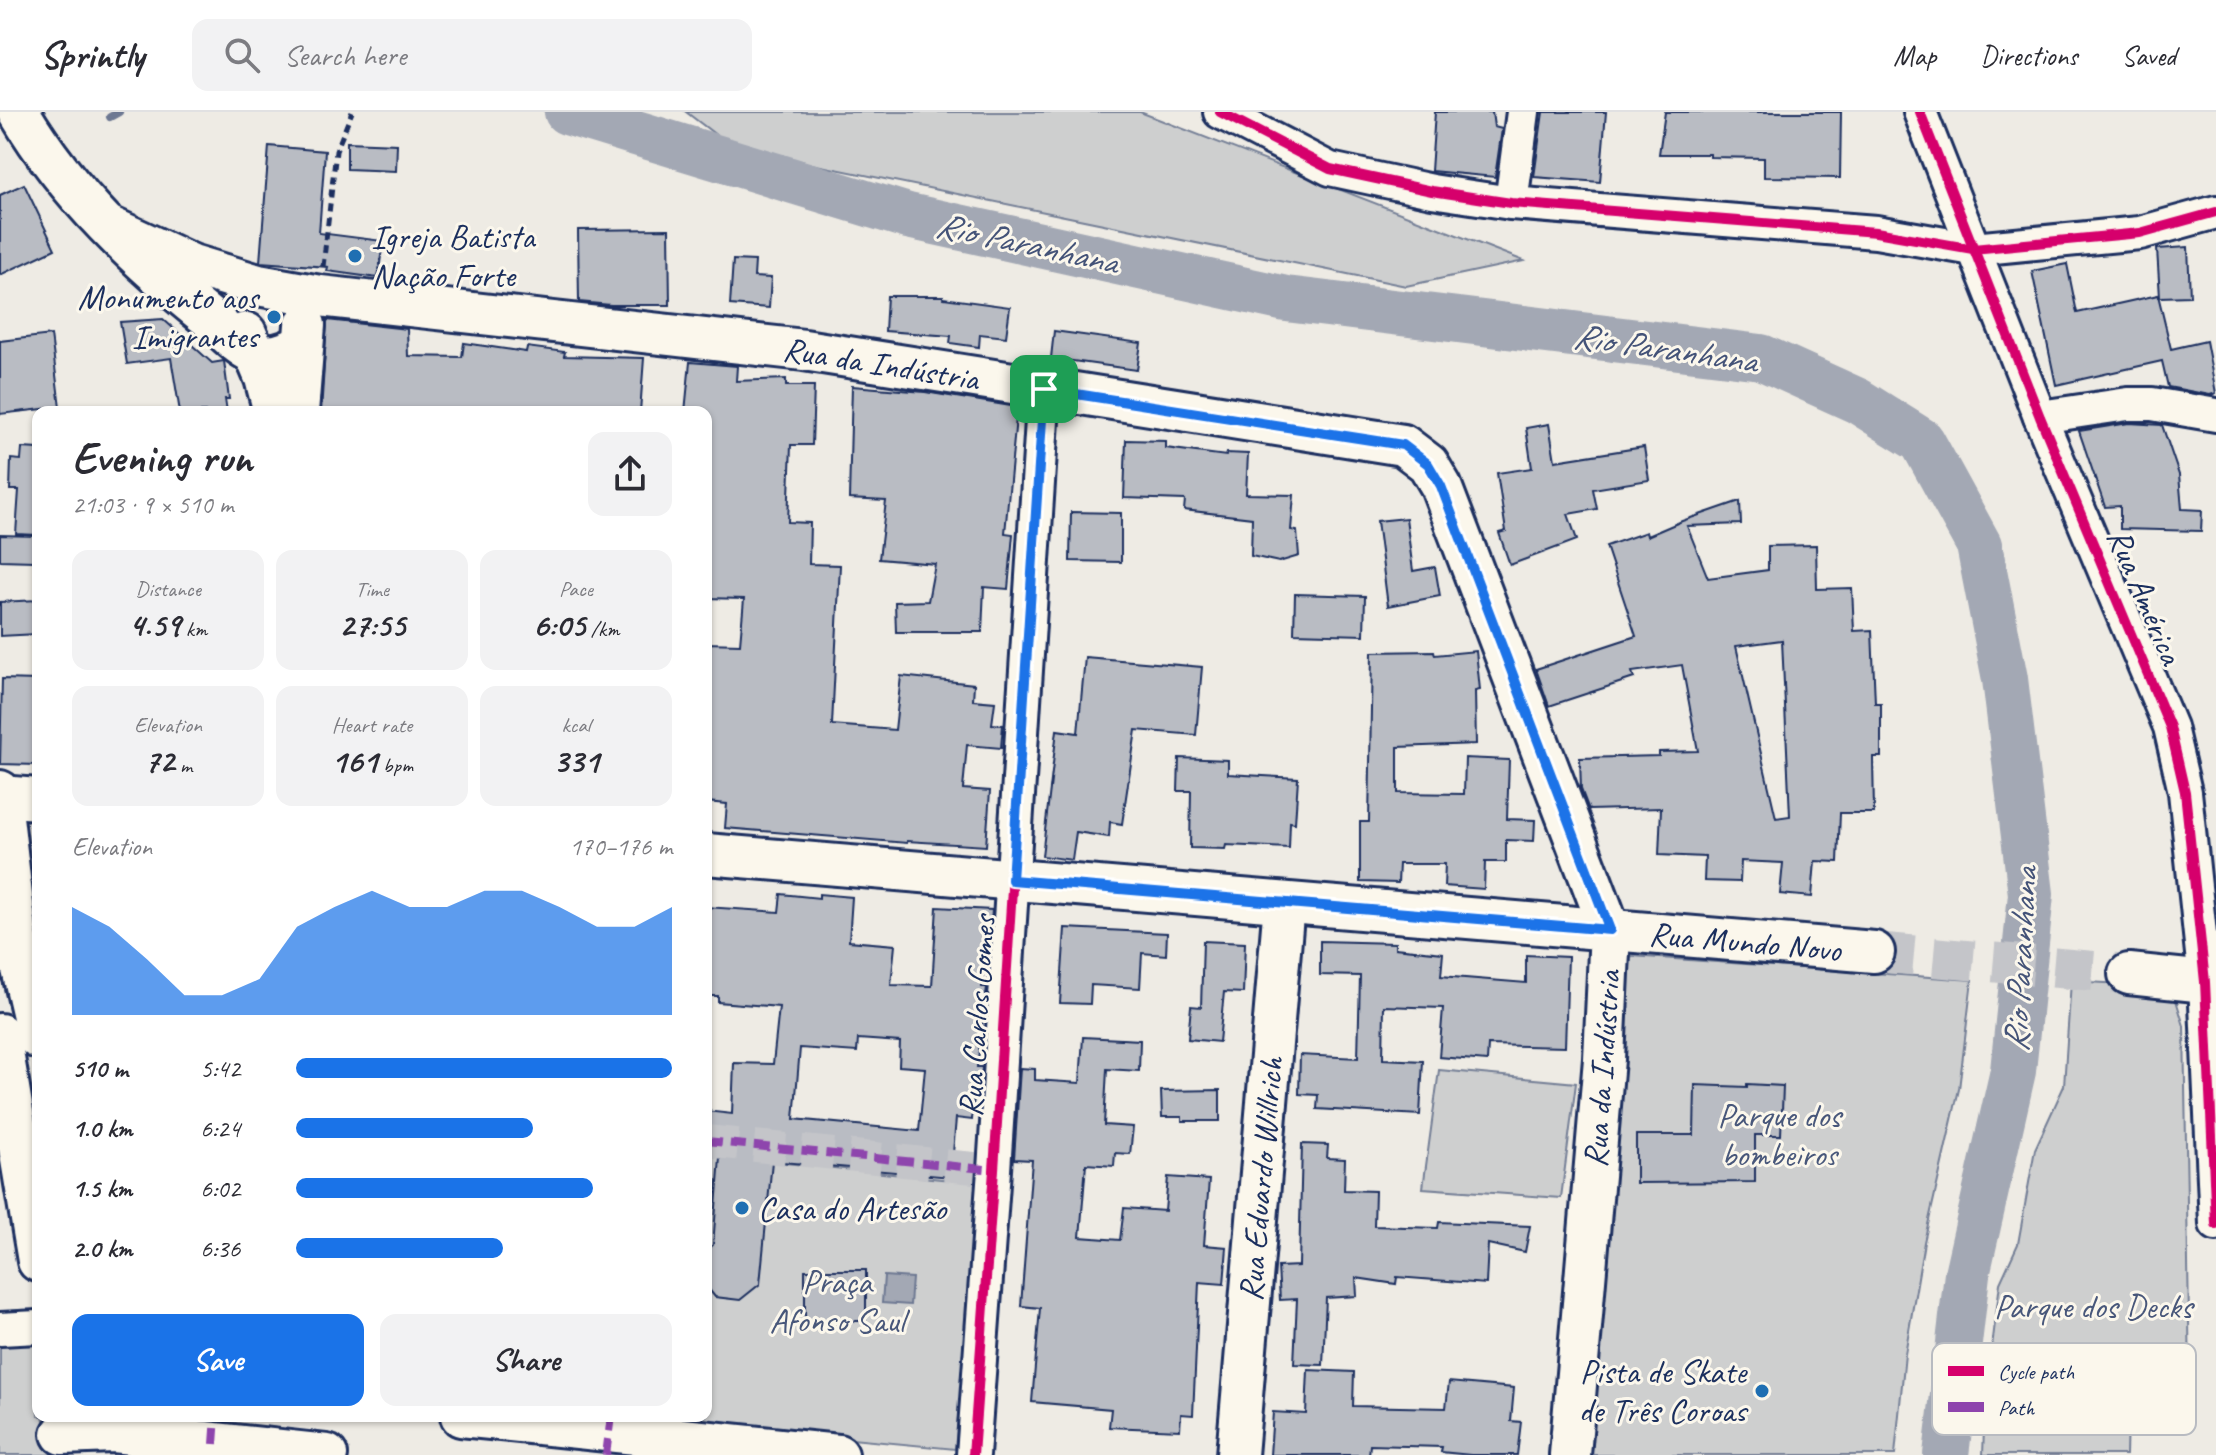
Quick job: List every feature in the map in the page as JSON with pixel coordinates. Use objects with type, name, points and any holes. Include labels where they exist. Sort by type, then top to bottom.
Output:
[{"type":"main road","points":[[19,112],[42,151],[84,204],[165,283],[254,354],[279,354],[303,344]]},
{"type":"main road","points":[[110,227],[192,265],[258,285],[314,294],[303,344],[298,406]]},
{"type":"main road","points":[[258,285],[246,312],[245,331],[265,378],[272,406]]},
{"type":"main road","name":"Rua da Indústria","points":[[314,294],[804,350],[1403,445],[1428,464],[1441,486],[1610,930],[1604,1059],[1570,1455]]},
{"type":"main road","points":[[32,798],[0,794],[19,956],[32,1012]]},
{"type":"main road","name":"Rua Mundo Novo","points":[[712,855],[1874,952]]},
{"type":"main road","name":"Rua Eduardo Willrich","points":[[1237,1455],[1284,903]]},
{"type":"main road","points":[[2129,974],[2211,982]]},
{"type":"main road","points":[[0,1034],[32,1221]]},
{"type":"main road","points":[[479,1422],[533,1440],[610,1424],[662,1446],[838,1455]]},
{"type":"main road","points":[[63,1435],[215,1438],[327,1455]]},
{"type":"street","points":[[1220,112],[1330,169],[1432,191],[1511,203],[1876,232],[1973,249],[2140,233],[2216,212]]},
{"type":"street","points":[[1511,203],[1523,112]]},
{"type":"street","name":"Rua América","points":[[1920,112],[2040,417],[2170,727],[2185,792],[2211,982],[2216,1224]]},
{"type":"street","name":"Rua Carlos Gomes","points":[[973,1455],[1044,389]]},
{"type":"street","points":[[2040,417],[2128,404],[2152,404],[2216,415]]},
{"type":"street","points":[[0,1329],[32,1327]]},
{"type":"path","points":[[314,294],[336,151],[352,112]]},
{"type":"green space","points":[[686,112],[1140,112],[1524,261],[1406,286],[733,148]]},
{"type":"green space","name":"Parque dos bombeiros","points":[[1631,956],[1972,980],[1959,1089],[1924,1242],[1905,1354],[1895,1455],[1585,1455]]},
{"type":"green space","name":"Parque dos Decks","points":[[2071,981],[2156,986],[2176,1000],[2184,1026],[2189,1343],[1992,1343],[2000,1283],[2018,1244],[2035,1149],[2064,1086]]},
{"type":"green space","points":[[1439,1070],[1576,1083],[1561,1198],[1423,1188]]},
{"type":"green space","name":"Praça Afonso Saul","points":[[712,1156],[980,1183],[955,1449],[676,1422],[712,1422]]},
{"type":"green space","points":[[0,1337],[32,1338],[32,1422],[45,1422],[53,1455],[0,1455]]},
{"type":"green space","name":"Parque dos Decks","points":[[1984,1435],[2127,1435],[2126,1455],[1983,1455]]},
{"type":"shaded area","points":[[884,1276],[912,1278],[910,1305],[882,1303]]},
{"type":"building","points":[[1435,112],[1492,112],[1494,127],[1502,129],[1495,177],[1431,171]]},
{"type":"building","points":[[1543,112],[1606,112],[1600,182],[1534,177]]},
{"type":"building","points":[[1665,112],[1841,112],[1840,178],[1764,177],[1764,158],[1659,154]]},
{"type":"building","points":[[347,142],[397,144],[396,171],[347,169]]},
{"type":"building","points":[[269,146],[325,151],[319,233],[383,241],[378,278],[327,271],[328,267],[260,262]]},
{"type":"building","points":[[24,184],[55,249],[0,275],[0,195]]},
{"type":"building","points":[[669,229],[670,305],[579,302],[578,230]]},
{"type":"building","points":[[2188,247],[2190,296],[2160,297],[2157,249]]},
{"type":"building","points":[[733,260],[755,261],[754,277],[771,278],[769,308],[730,305]]},
{"type":"building","points":[[2067,264],[2077,313],[2158,295],[2171,349],[2206,341],[2216,393],[2210,395],[2168,387],[2162,361],[2056,385],[2032,271]]},
{"type":"building","points":[[887,296],[943,296],[1010,307],[1006,337],[980,334],[979,347],[950,343],[951,336],[885,331]]},
{"type":"building","points":[[163,319],[212,363],[224,361],[229,399],[225,399],[226,406],[179,406],[171,358],[127,364],[120,322]]},
{"type":"building","points":[[327,320],[407,329],[408,356],[462,357],[464,343],[526,352],[527,347],[565,352],[564,356],[644,358],[640,406],[321,406]]},
{"type":"building","points":[[1054,331],[1141,343],[1137,370],[1051,358]]},
{"type":"building","points":[[51,335],[60,406],[32,406],[32,410],[0,414],[0,341]]},
{"type":"building","points":[[690,362],[737,366],[736,381],[786,379],[786,386],[814,386],[812,445],[791,445],[788,522],[810,523],[809,564],[840,565],[832,725],[895,730],[901,676],[974,684],[973,700],[995,702],[992,724],[1003,725],[1001,748],[967,745],[963,789],[990,791],[986,846],[907,843],[725,828],[727,804],[712,803],[712,643],[740,644],[744,599],[712,598],[712,406],[686,406]]},
{"type":"building","points":[[852,386],[925,392],[1017,407],[1005,533],[1013,534],[1008,589],[984,587],[982,632],[896,632],[895,602],[928,601],[935,564],[879,559],[886,501],[849,499]]},
{"type":"building","points":[[2129,423],[2162,425],[2179,475],[2182,509],[2202,510],[2201,531],[2120,529],[2120,506],[2105,507],[2079,431]]},
{"type":"building","points":[[1549,424],[1555,461],[1644,447],[1649,480],[1593,489],[1597,509],[1568,514],[1577,540],[1510,565],[1499,533],[1506,531],[1497,473],[1532,468],[1526,428]]},
{"type":"building","points":[[1126,440],[1166,441],[1166,448],[1226,456],[1227,453],[1248,454],[1246,494],[1294,495],[1291,530],[1297,531],[1299,556],[1279,562],[1251,556],[1252,518],[1184,510],[1185,500],[1124,498]]},
{"type":"building","points":[[22,448],[32,449],[32,535],[16,534],[19,490],[10,490],[11,459],[21,460]]},
{"type":"building","points":[[1740,501],[1741,524],[1687,526],[1708,578],[1768,570],[1768,546],[1816,545],[1817,589],[1852,588],[1854,631],[1872,630],[1875,703],[1881,703],[1881,757],[1873,757],[1874,813],[1840,813],[1838,862],[1815,861],[1812,897],[1780,894],[1783,863],[1741,861],[1740,882],[1704,881],[1705,857],[1659,855],[1661,808],[1589,810],[1581,789],[1580,758],[1659,756],[1659,752],[1698,751],[1682,665],[1632,672],[1634,678],[1549,706],[1536,669],[1636,636],[1606,546],[1646,532],[1647,536]],"holes":[[[1782,640],[1790,816],[1776,818],[1736,646]]]},
{"type":"building","points":[[1071,512],[1121,513],[1121,562],[1070,561]]},
{"type":"building","points":[[1406,518],[1413,571],[1435,567],[1440,596],[1388,606],[1377,521]]},
{"type":"building","points":[[0,535],[32,536],[32,561],[0,560]]},
{"type":"building","points":[[1295,594],[1365,596],[1364,635],[1294,633]]},
{"type":"building","points":[[32,600],[32,634],[0,636],[0,602]]},
{"type":"building","points":[[1434,651],[1435,655],[1476,651],[1480,690],[1475,691],[1476,744],[1398,747],[1398,793],[1464,794],[1465,758],[1509,760],[1507,819],[1535,820],[1534,841],[1506,840],[1506,862],[1485,862],[1484,889],[1444,886],[1445,864],[1399,864],[1398,883],[1360,882],[1360,822],[1369,822],[1372,652]]},
{"type":"building","points":[[1085,657],[1202,667],[1196,735],[1136,730],[1122,824],[1110,822],[1109,837],[1076,832],[1072,860],[1042,856],[1057,730],[1078,733]]},
{"type":"building","points":[[2,679],[32,680],[32,765],[0,764]]},
{"type":"building","points":[[1179,758],[1228,760],[1228,774],[1298,778],[1295,823],[1290,822],[1289,848],[1226,845],[1225,849],[1190,848],[1191,791],[1178,791]]},
{"type":"building","points":[[781,894],[852,897],[849,941],[895,945],[891,985],[932,986],[937,907],[992,910],[990,936],[985,936],[982,987],[987,987],[977,1067],[982,1067],[980,1094],[974,1094],[972,1120],[956,1118],[951,1177],[772,1161],[760,1284],[740,1300],[715,1297],[712,1293],[712,1246],[720,1157],[712,1156],[712,1112],[732,1114],[734,1063],[773,1064],[779,1007],[718,1002],[718,996],[712,996],[712,907],[779,912]],"holes":[[[858,1039],[900,1042],[899,1066],[925,1068],[919,1131],[794,1119],[800,1048],[857,1052]]]},
{"type":"building","points":[[1065,928],[1167,933],[1166,955],[1142,953],[1140,988],[1091,985],[1090,1004],[1060,1003]]},
{"type":"building","points":[[1203,941],[1245,943],[1243,993],[1224,992],[1219,1042],[1188,1039],[1191,1006],[1201,1007]]},
{"type":"building","points":[[1320,941],[1395,943],[1395,948],[1443,953],[1441,976],[1526,983],[1526,955],[1568,957],[1565,1047],[1488,1045],[1487,1061],[1439,1057],[1443,1008],[1384,1006],[1383,1059],[1423,1061],[1420,1115],[1317,1109],[1318,1095],[1299,1094],[1300,1055],[1358,1058],[1360,976],[1320,975]]},
{"type":"building","points":[[1083,1037],[1140,1040],[1139,1071],[1107,1069],[1104,1125],[1133,1127],[1130,1154],[1115,1153],[1114,1166],[1086,1164],[1080,1237],[1120,1240],[1124,1208],[1165,1211],[1168,1177],[1209,1180],[1204,1245],[1227,1247],[1224,1284],[1199,1282],[1193,1415],[1181,1414],[1180,1430],[1109,1427],[1111,1409],[1032,1402],[1040,1308],[1021,1306],[1032,1160],[1014,1159],[1020,1068],[1035,1069],[1035,1080],[1080,1083]]},
{"type":"building","points":[[1747,1084],[1783,1086],[1781,1135],[1755,1135],[1755,1182],[1636,1183],[1636,1135],[1694,1135],[1695,1085],[1747,1087]]},
{"type":"building","points":[[1220,1090],[1220,1121],[1182,1121],[1182,1117],[1162,1117],[1161,1091]]},
{"type":"building","points":[[1302,1144],[1328,1145],[1327,1158],[1345,1159],[1344,1190],[1375,1191],[1374,1226],[1438,1228],[1439,1222],[1530,1226],[1525,1252],[1488,1244],[1486,1284],[1397,1277],[1396,1284],[1356,1278],[1357,1296],[1326,1298],[1323,1365],[1294,1364],[1297,1299],[1280,1300],[1278,1267],[1299,1266]]},
{"type":"building","points":[[805,1270],[866,1270],[866,1321],[805,1321]]},
{"type":"building","points":[[1308,1370],[1354,1372],[1353,1406],[1446,1408],[1449,1382],[1514,1388],[1511,1421],[1521,1422],[1517,1455],[1471,1455],[1441,1452],[1442,1447],[1370,1445],[1369,1455],[1270,1455],[1273,1412],[1306,1414]]},
{"type":"waterway","points":[[110,117],[119,112]]},
{"type":"waterway","name":"Rio Paranhana","points":[[567,112],[908,216],[1286,299],[1761,357],[1858,401],[1922,441],[1979,545],[2005,679],[2031,894],[2013,1071],[1967,1274],[1959,1343]]},
{"type":"waterway","name":"Rio Paranhana","points":[[1946,1455],[1948,1435]]},
{"type":"tunnel","points":[[1874,952],[2129,974]]},
{"type":"tunnel","points":[[712,1142],[994,1170]]},
{"type":"marked path","points":[[712,1142],[994,1170]]},
{"type":"marked path","points":[[214,1444],[216,1422]]},
{"type":"marked path","points":[[606,1455],[610,1422]]},
{"type":"cycle path","points":[[1220,112],[1330,169],[1432,191],[1511,203],[1876,232],[1973,249],[2140,233],[2216,212]]},
{"type":"cycle path","points":[[1920,112],[2040,417],[2170,727],[2185,792],[2205,982],[2216,1224]]},
{"type":"cycle path","points":[[973,1455],[1044,389]]},
{"type":"place","name":"Igreja Batista Nação Forte","points":[[355,256]]},
{"type":"place","name":"Monumento aos Imigrantes","points":[[274,317]]},
{"type":"place","name":"Casa do Artesão","points":[[742,1208]]},
{"type":"place","name":"Pista de Skate de Três Coroas","points":[[1762,1391]]},
{"type":"route","points":[[1044,389],[1403,445],[1428,464],[1441,486],[1610,930],[1012,880],[1044,389]]}]
